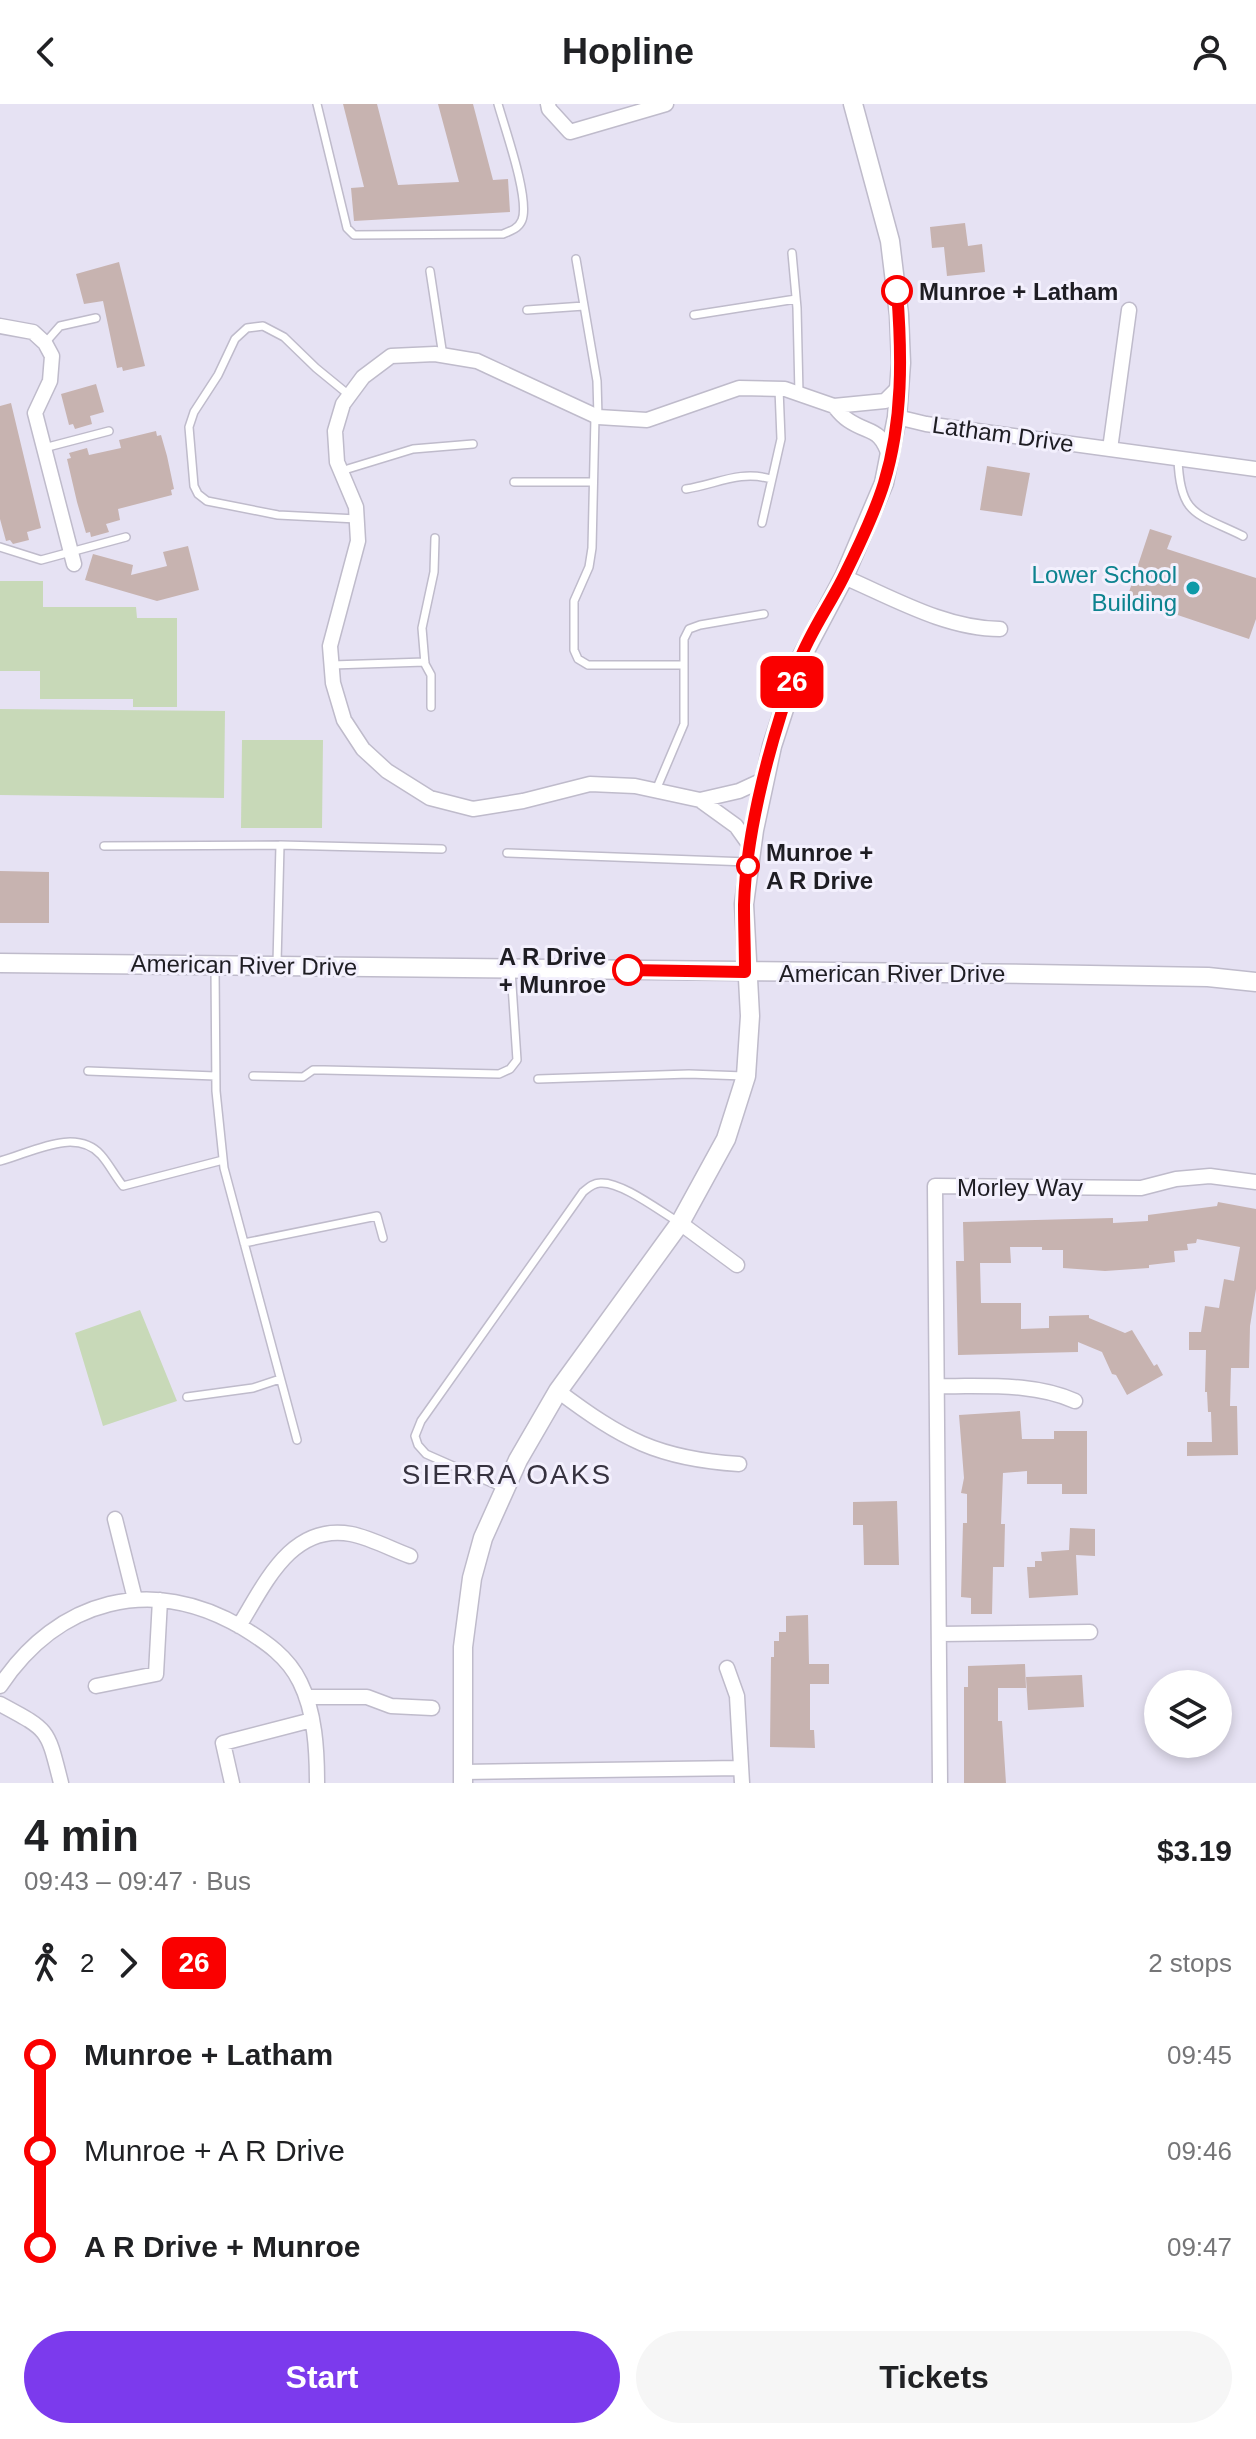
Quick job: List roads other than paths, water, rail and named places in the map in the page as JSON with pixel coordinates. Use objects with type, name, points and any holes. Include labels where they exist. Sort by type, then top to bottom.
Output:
[{"type":"street","points":[[548,104],[570,132],[666,104]]},
{"type":"street","points":[[727,1668],[737,1696],[742,1776],[463,1777],[463,1647],[483,1538],[498,1508],[503,1488],[558,1391],[680,1223],[726,1139],[746,1076],[750,1016],[745,972],[744,904],[750,854],[772,746],[800,660],[844,577],[874,511],[890,459],[897,417],[900,351],[895,267],[853,104]]},
{"type":"street","points":[[1110,449],[1129,310]]},
{"type":"street","points":[[0,326],[33,332],[45,343],[52,356],[50,381],[35,413],[72,558]]},
{"type":"street","points":[[750,854],[736,826],[700,800],[635,786],[590,784],[523,801],[473,809],[430,798],[387,771],[363,749],[344,720],[333,683],[330,646],[358,541],[356,507],[337,462],[335,431],[343,404],[363,377],[391,356],[443,356],[477,361],[596,417],[647,420],[739,388],[779,389],[834,406],[885,401],[899,387]]},
{"type":"street","points":[[834,406],[849,421],[878,435],[890,459]]},
{"type":"street","name":"Latham Drive","points":[[897,417],[926,424],[1256,469]]},
{"type":"street","points":[[844,577],[957,625],[1000,629]]},
{"type":"street","points":[[700,800],[739,791],[765,779]]},
{"type":"street","name":"American River Drive","points":[[0,963],[1105,975],[1208,977],[1256,982]]},
{"type":"street","name":"Morley Way","points":[[940,1783],[935,1186],[1141,1188],[1176,1179],[1210,1176],[1256,1182]]},
{"type":"street","points":[[680,1223],[737,1265]]},
{"type":"street","points":[[937,1386],[1034,1388],[1075,1401]]},
{"type":"street","points":[[558,1391],[605,1426],[642,1444],[681,1457],[739,1464]]},
{"type":"street","points":[[115,1519],[135,1599]]},
{"type":"street","points":[[239,1626],[279,1562],[302,1542],[317,1535],[350,1534],[410,1556]]},
{"type":"street","points":[[0,1686],[17,1661],[36,1642],[59,1624],[86,1611],[135,1599],[196,1606],[239,1626],[274,1648],[289,1664],[306,1697],[312,1720],[317,1783]]},
{"type":"street","points":[[96,1686],[156,1674],[160,1600]]},
{"type":"street","points":[[939,1634],[1090,1632]]},
{"type":"street","points":[[306,1697],[367,1697],[391,1706],[432,1708]]},
{"type":"street","points":[[0,1704],[37,1724],[47,1733],[61,1783]]},
{"type":"street","points":[[232,1783],[223,1743],[312,1720]]},
{"type":"lane","points":[[317,104],[347,228],[354,235],[369,235],[503,234],[517,228],[522,221],[525,204],[498,104]]},
{"type":"lane","points":[[792,253],[799,394]]},
{"type":"lane","points":[[576,259],[597,381],[592,548],[589,567],[574,601],[574,650],[578,659],[588,665],[684,665]]},
{"type":"lane","points":[[430,271],[443,356]]},
{"type":"lane","points":[[694,315],[796,299]]},
{"type":"lane","points":[[527,310],[584,306]]},
{"type":"lane","points":[[45,343],[60,326],[96,318]]},
{"type":"lane","points":[[349,395],[284,337],[263,326],[247,328],[235,339],[218,375],[194,412],[189,427],[194,486],[207,501],[278,515],[357,519]]},
{"type":"lane","points":[[762,523],[781,439],[779,389]]},
{"type":"lane","points":[[44,448],[109,431]]},
{"type":"lane","points":[[341,471],[413,449],[473,444]]},
{"type":"lane","points":[[1178,459],[1183,499],[1197,514],[1243,536]]},
{"type":"lane","points":[[686,489],[714,484],[738,475],[771,479]]},
{"type":"lane","points":[[514,482],[593,482]]},
{"type":"lane","points":[[0,547],[41,560],[72,558],[126,537]]},
{"type":"lane","points":[[431,707],[431,675],[425,662],[422,628],[434,572],[435,538]]},
{"type":"lane","points":[[656,790],[684,724],[684,639],[689,629],[764,614]]},
{"type":"lane","points":[[332,665],[425,662]]},
{"type":"lane","points":[[277,966],[280,845]]},
{"type":"lane","points":[[104,846],[280,845],[442,849]]},
{"type":"lane","points":[[507,853],[750,854]]},
{"type":"lane","points":[[215,965],[215,1076],[223,1160],[297,1440]]},
{"type":"lane","points":[[253,1076],[303,1077],[313,1070],[499,1074],[510,1069],[517,1060],[511,968]]},
{"type":"lane","points":[[88,1071],[215,1076]]},
{"type":"lane","points":[[538,1079],[689,1074],[746,1076]]},
{"type":"lane","points":[[0,1161],[42,1146],[70,1142],[100,1153],[123,1186],[223,1160]]},
{"type":"lane","points":[[503,1488],[426,1454],[415,1436],[421,1421],[590,1186],[597,1182],[615,1184],[680,1223]]},
{"type":"lane","points":[[244,1243],[377,1216],[383,1238]]},
{"type":"lane","points":[[187,1397],[253,1388],[280,1379]]},
{"type":"place","name":"Munroe + Latham","points":[[897,291]]},
{"type":"place","name":"Lower School Building","points":[[1193,588]]},
{"type":"place","name":"Munroe + A R Drive","points":[[748,866]]},
{"type":"place","name":"A R Drive + Munroe","points":[[628,970]]},
{"type":"district","name":"SIERRA OAKS","points":[[507,1474]]}]
